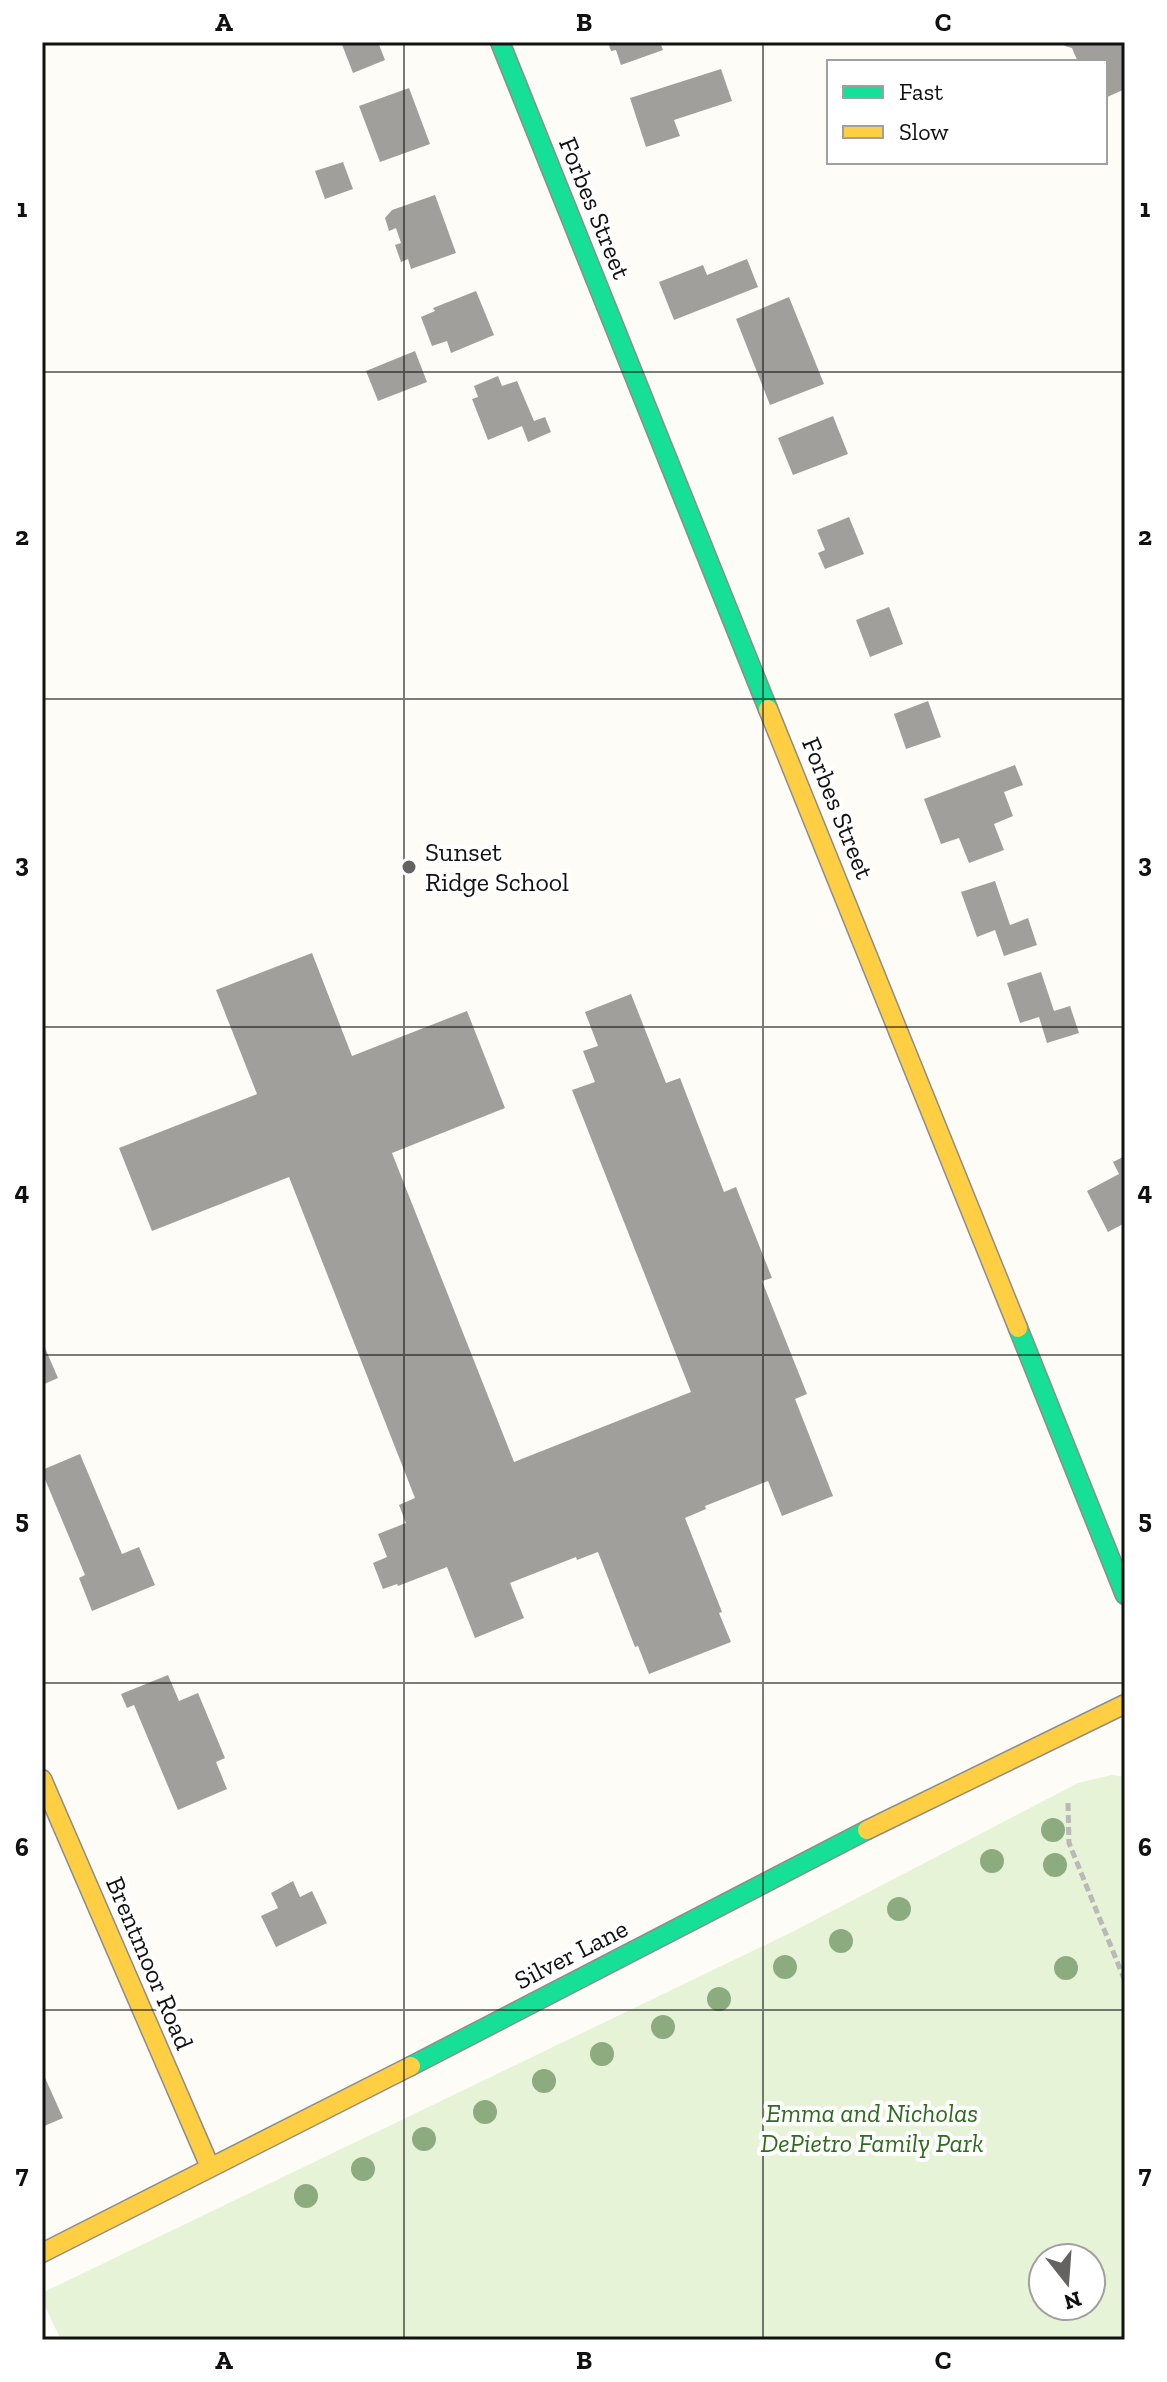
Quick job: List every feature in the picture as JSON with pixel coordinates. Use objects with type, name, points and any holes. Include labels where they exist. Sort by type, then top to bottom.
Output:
[{"type":"main road","name":"Forbes Street","points":[[500,42],[1125,1595]]},
{"type":"main road","name":"Silver Lane","points":[[42,2253],[905,1810],[1125,1704]]},
{"type":"main road","name":"Brentmoor Road","points":[[42,1779],[210,2167]]},
{"type":"path","points":[[1068,1803],[1067,1836],[1125,1981]]},
{"type":"green space","name":"Emma and Nicholas DePietro Family Park","points":[[1112,1775],[1125,1777],[1125,2340],[61,2340],[42,2300],[42,2293],[794,1931],[1078,1783]]},
{"type":"building","points":[[341,42],[378,42],[385,60],[353,73]]},
{"type":"building","points":[[608,42],[660,42],[663,50],[621,65],[616,50],[611,51]]},
{"type":"building","points":[[1063,42],[1123,42],[1125,89],[1107,97],[1107,60],[1077,60],[1072,48]]},
{"type":"building","points":[[721,69],[732,101],[674,120],[680,136],[646,147],[630,98]]},
{"type":"building","points":[[409,88],[430,144],[380,162],[359,106]]},
{"type":"building","points":[[343,162],[353,189],[325,199],[315,171]]},
{"type":"building","points":[[435,195],[456,253],[411,269],[408,259],[401,262],[395,245],[401,243],[396,228],[389,231],[385,218],[392,210]]},
{"type":"building","points":[[747,259],[758,287],[674,320],[659,282],[703,265],[707,275]]},
{"type":"building","points":[[476,291],[494,335],[451,353],[447,341],[432,346],[421,317],[435,311],[433,308]]},
{"type":"building","points":[[789,297],[824,384],[770,405],[736,319]]},
{"type":"building","points":[[415,351],[427,382],[378,401],[366,371]]},
{"type":"building","points":[[498,376],[502,386],[517,381],[534,421],[545,417],[551,432],[528,442],[522,426],[488,440],[472,399],[478,397],[474,386]]},
{"type":"building","points":[[833,416],[848,454],[793,475],[778,438]]},
{"type":"building","points":[[849,517],[864,554],[825,569],[818,553],[825,550],[817,530]]},
{"type":"building","points":[[889,607],[903,644],[870,657],[856,620]]},
{"type":"building","points":[[928,701],[941,737],[906,749],[894,714]]},
{"type":"building","points":[[1015,765],[1023,785],[1004,792],[1013,816],[994,824],[1004,850],[969,863],[959,838],[941,844],[924,799]]},
{"type":"building","points":[[995,881],[1010,925],[1028,918],[1037,945],[1004,956],[995,930],[977,937],[961,892]]},
{"type":"building","points":[[312,953],[352,1056],[467,1011],[505,1108],[392,1153],[514,1462],[691,1392],[572,1090],[595,1082],[583,1051],[598,1046],[585,1012],[631,994],[666,1083],[680,1078],[724,1192],[736,1187],[772,1278],[762,1281],[807,1394],[795,1399],[833,1496],[782,1516],[768,1481],[705,1506],[706,1509],[685,1518],[731,1642],[649,1674],[638,1646],[635,1647],[598,1552],[577,1560],[576,1557],[510,1583],[524,1618],[475,1638],[447,1567],[383,1589],[373,1563],[387,1557],[378,1534],[406,1523],[399,1505],[415,1498],[289,1177],[152,1231],[119,1148],[257,1094],[216,990]]},
{"type":"building","points":[[1041,972],[1054,1011],[1070,1006],[1079,1033],[1047,1043],[1039,1017],[1020,1023],[1007,983]]},
{"type":"building","points":[[1125,1156],[1125,1223],[1108,1232],[1087,1191],[1119,1174],[1113,1162]]},
{"type":"building","points":[[42,1341],[58,1378],[42,1385]]},
{"type":"building","points":[[80,1454],[122,1554],[139,1547],[155,1585],[92,1611],[79,1578],[85,1575],[42,1472]]},
{"type":"building","points":[[168,1675],[179,1701],[198,1693],[225,1758],[216,1762],[227,1789],[178,1810],[134,1705],[127,1708],[121,1694]]},
{"type":"building","points":[[293,1881],[300,1897],[312,1891],[327,1923],[276,1947],[261,1916],[278,1908],[271,1893]]},
{"type":"building","points":[[42,2071],[63,2118],[42,2127]]},
{"type":"traffic: fast","points":[[500,42],[768,709]]},
{"type":"traffic: fast","points":[[1018,1328],[1125,1595]]},
{"type":"traffic: fast","points":[[411,2066],[867,1830]]},
{"type":"traffic: slow","points":[[768,709],[1018,1328]]},
{"type":"traffic: slow","points":[[867,1830],[1125,1704]]},
{"type":"traffic: slow","points":[[42,1779],[210,2167]]},
{"type":"traffic: slow","points":[[42,2253],[411,2066]]},
{"type":"place","name":"Sunset Ridge School","points":[[409,867]]}]
